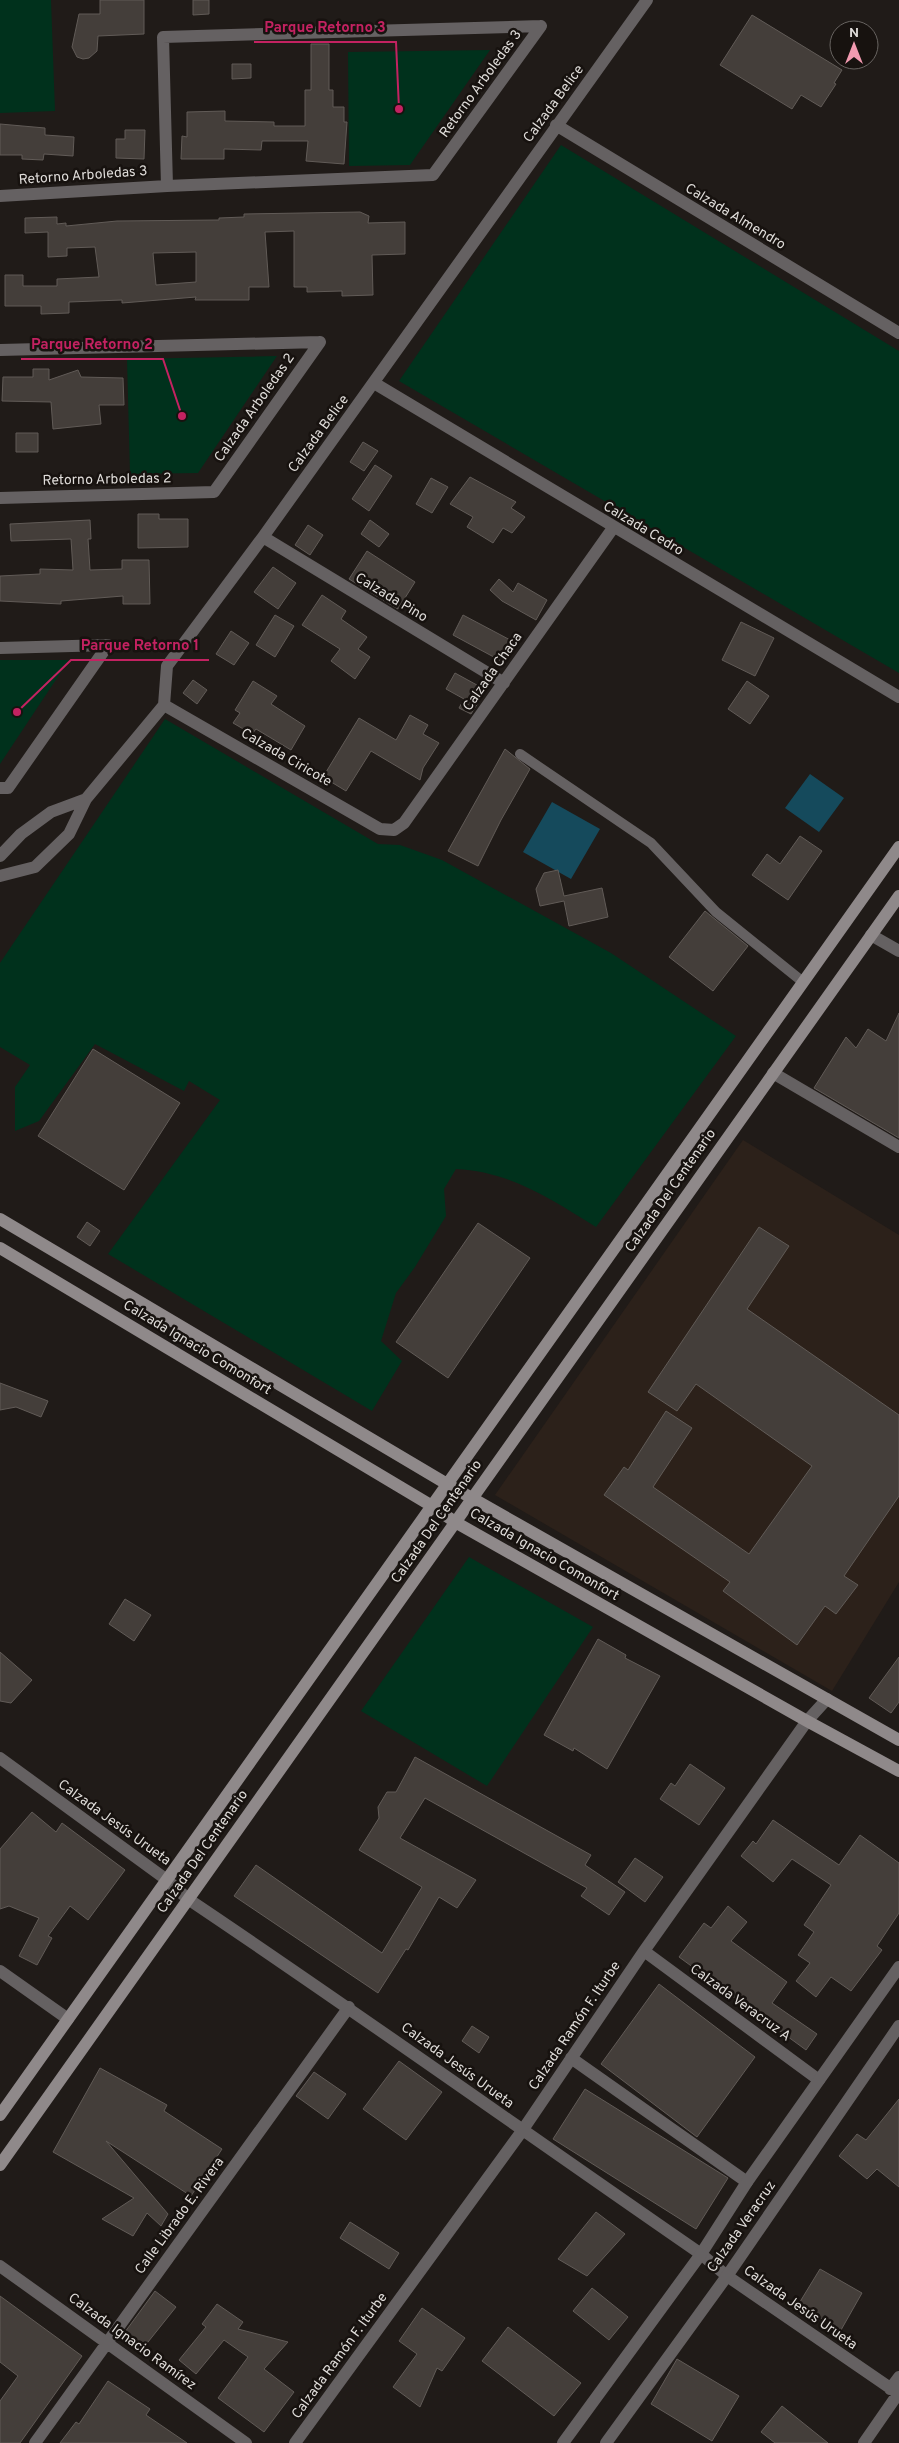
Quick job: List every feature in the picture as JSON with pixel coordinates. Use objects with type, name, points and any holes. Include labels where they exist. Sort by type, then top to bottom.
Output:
[{"type":"main road","name":"Calzada Del Centenario","points":[[0,2115],[899,847]]},
{"type":"main road","name":"Calzada Del Centenario","points":[[0,2165],[899,896]]},
{"type":"main road","name":"Calzada Ignacio Comonfort","points":[[0,1219],[447,1484],[899,1740]]},
{"type":"main road","name":"Calzada Ignacio Comonfort","points":[[0,1248],[456,1522],[807,1722],[899,1771]]},
{"type":"street","name":"Calzada Belice","points":[[164,705],[167,666],[263,538],[647,0]]},
{"type":"street","name":"Retorno Arboledas 3","points":[[0,196],[167,186],[433,175],[541,26],[163,37],[167,186]]},
{"type":"street","name":"Calzada Almendro","points":[[556,126],[899,334]]},
{"type":"street","name":"Calzada Arboledas 2","points":[[0,350],[320,342],[214,492]]},
{"type":"street","name":"Calzada Cedro","points":[[374,383],[613,528],[899,697]]},
{"type":"street","name":"Retorno Arboledas 2","points":[[0,498],[214,492]]},
{"type":"street","name":"Calzada Chaca","points":[[394,830],[404,823],[613,528]]},
{"type":"street","name":"Calzada Pino","points":[[263,538],[504,683]]},
{"type":"street","points":[[0,648],[108,645],[8,788],[0,788]]},
{"type":"street","points":[[0,876],[35,868],[70,834],[86,799],[164,705]]},
{"type":"street","name":"Calzada Ciricote","points":[[164,705],[380,829],[394,830]]},
{"type":"street","points":[[0,856],[21,834],[51,812],[86,799]]},
{"type":"street","points":[[871,935],[899,951]]},
{"type":"street","points":[[774,1073],[899,1147]]},
{"type":"street","name":"Calzada Ramón F. Iturbe","points":[[295,2443],[522,2131],[644,1950],[807,1722],[827,1699]]},
{"type":"street","name":"Calzada Jesús Urueta","points":[[0,1758],[167,1880],[188,1899],[349,2007],[522,2131],[701,2254],[727,2276],[896,2392]]},
{"type":"street","name":"Calzada Veracruz A","points":[[644,1950],[819,2080]]},
{"type":"street","name":"Calzada Veracruz","points":[[563,2443],[701,2254],[747,2182],[899,1967]]},
{"type":"street","points":[[0,1971],[68,2019]]},
{"type":"street","name":"Calle Librado E. Rivera","points":[[35,2443],[349,2007]]},
{"type":"street","name":"Calzada Veracruz","points":[[606,2443],[727,2276],[899,2026]]},
{"type":"street","name":"Calzada Veracruz","points":[[571,2058],[747,2182]]},
{"type":"street","name":"Calzada Ignacio Ramírez","points":[[0,2266],[246,2443]]},
{"type":"street","points":[[864,2443],[896,2392],[899,2377]]},
{"type":"lane","points":[[520,754],[651,843],[716,912],[803,982]]},
{"type":"shaded area","points":[[743,1140],[899,1235],[899,1582],[832,1691],[495,1495]]},
{"type":"green space","points":[[0,0],[51,0],[55,111],[0,113]]},
{"type":"green space","points":[[490,50],[410,165],[349,166],[348,52]]},
{"type":"green space","points":[[561,145],[899,351],[899,673],[399,381]]},
{"type":"green space","points":[[277,356],[198,473],[130,474],[127,359]]},
{"type":"green space","points":[[0,660],[69,660],[0,764]]},
{"type":"green space","points":[[165,719],[378,844],[400,845],[442,860],[611,953],[736,1036],[596,1227],[546,1197],[512,1181],[494,1175],[456,1169],[444,1189],[446,1216],[415,1267],[396,1293],[381,1341],[402,1361],[372,1411],[108,1254],[220,1100],[189,1081],[184,1091],[95,1044],[39,1121],[15,1131],[15,1087],[30,1065],[0,1047],[0,963]]},
{"type":"green space","points":[[469,1557],[593,1627],[487,1786],[361,1711]]},
{"type":"water","points":[[810,774],[844,798],[819,832],[785,808]]},
{"type":"water","points":[[552,802],[600,829],[571,879],[523,852]]},
{"type":"building","points":[[100,0],[144,0],[144,34],[98,36],[97,51],[89,58],[77,57],[72,47],[79,14],[100,14]]},
{"type":"building","points":[[193,0],[209,0],[209,14],[193,15]]},
{"type":"building","points":[[752,15],[829,62],[829,70],[842,70],[834,83],[836,84],[821,107],[801,95],[792,109],[720,65]]},
{"type":"building","points":[[311,44],[329,44],[329,90],[333,90],[333,107],[344,107],[344,122],[347,122],[344,164],[306,161],[308,141],[262,141],[261,150],[224,149],[224,159],[181,159],[182,136],[187,137],[187,112],[225,111],[225,121],[274,122],[274,126],[305,126],[305,90],[311,90]]},
{"type":"building","points":[[232,64],[251,64],[251,78],[232,79]]},
{"type":"building","points":[[0,124],[45,128],[45,135],[74,137],[73,156],[44,154],[43,160],[22,159],[22,155],[0,155]]},
{"type":"building","points":[[125,130],[145,130],[144,159],[116,158],[116,139],[125,139]]},
{"type":"building","points":[[360,212],[369,216],[368,223],[405,222],[405,254],[372,255],[373,295],[342,296],[342,291],[307,292],[307,287],[294,287],[294,231],[265,232],[269,287],[249,287],[249,300],[195,300],[196,297],[122,303],[122,300],[69,302],[69,313],[41,314],[41,306],[5,306],[5,275],[23,275],[23,286],[57,286],[57,279],[99,277],[95,247],[67,248],[67,256],[48,257],[48,232],[25,233],[25,218],[57,217],[57,224],[66,223],[66,226],[117,221],[219,220],[219,218],[244,217],[244,214]],"holes":[[[196,252],[196,282],[156,285],[153,253]]]},
{"type":"building","points":[[33,369],[49,369],[49,380],[78,370],[81,377],[123,378],[124,405],[99,405],[101,424],[53,429],[51,402],[2,401],[3,377],[33,377]]},
{"type":"building","points":[[16,433],[38,433],[38,452],[16,452]]},
{"type":"building","points":[[363,442],[378,451],[364,471],[350,462]]},
{"type":"building","points":[[375,465],[392,476],[369,511],[352,499]]},
{"type":"building","points":[[470,477],[516,502],[511,508],[525,517],[512,533],[503,528],[493,543],[467,527],[473,517],[450,504]]},
{"type":"building","points":[[431,478],[448,487],[432,513],[416,504]]},
{"type":"building","points":[[138,514],[159,514],[159,519],[188,519],[188,547],[138,548]]},
{"type":"building","points":[[90,520],[91,539],[88,539],[90,570],[122,569],[122,560],[149,560],[150,604],[123,604],[123,596],[61,601],[61,604],[0,601],[0,576],[40,574],[40,569],[73,570],[71,539],[11,541],[10,524]]},
{"type":"building","points":[[370,520],[389,534],[379,547],[361,534]]},
{"type":"building","points":[[308,525],[323,535],[310,555],[295,545]]},
{"type":"building","points":[[367,551],[415,582],[398,609],[349,579]]},
{"type":"building","points":[[273,567],[296,583],[278,609],[254,592]]},
{"type":"building","points":[[499,579],[513,592],[518,583],[547,600],[536,620],[502,601],[490,590]]},
{"type":"building","points":[[322,595],[346,611],[341,619],[367,637],[358,649],[370,657],[355,679],[331,661],[340,649],[302,625]]},
{"type":"building","points":[[275,615],[294,626],[275,657],[256,645]]},
{"type":"building","points":[[463,615],[514,642],[503,662],[453,635]]},
{"type":"building","points":[[741,622],[774,638],[755,676],[722,660]]},
{"type":"building","points":[[231,631],[249,643],[234,665],[216,654]]},
{"type":"building","points":[[455,673],[486,690],[471,714],[459,708],[464,699],[446,689]]},
{"type":"building","points":[[193,680],[207,690],[197,704],[183,693]]},
{"type":"building","points":[[253,681],[277,696],[271,704],[305,726],[291,750],[256,729],[252,734],[233,723],[240,713],[235,710]]},
{"type":"building","points":[[747,681],[769,696],[750,724],[728,709]]},
{"type":"building","points":[[410,715],[428,725],[423,734],[439,743],[423,768],[420,780],[371,751],[346,791],[323,777],[359,718],[396,740]]},
{"type":"building","points":[[505,749],[530,769],[478,866],[448,851]]},
{"type":"building","points":[[800,836],[822,851],[788,900],[752,875],[767,854],[780,864]]},
{"type":"building","points":[[558,870],[564,896],[602,888],[608,917],[569,926],[564,901],[540,906],[536,889],[544,873]]},
{"type":"building","points":[[705,911],[748,946],[713,991],[669,957]]},
{"type":"building","points":[[899,1013],[899,1138],[814,1088],[846,1037],[856,1048],[868,1029],[886,1041]]},
{"type":"building","points":[[93,1049],[180,1103],[124,1190],[38,1136]]},
{"type":"building","points":[[87,1222],[100,1231],[90,1246],[77,1237]]},
{"type":"building","points":[[478,1223],[530,1258],[448,1378],[396,1342]]},
{"type":"building","points":[[759,1227],[789,1246],[747,1309],[899,1415],[899,1496],[844,1576],[858,1585],[836,1614],[825,1606],[797,1645],[723,1591],[730,1582],[604,1495],[624,1467],[628,1470],[666,1411],[692,1428],[653,1487],[749,1554],[812,1466],[696,1384],[677,1411],[648,1392]]},
{"type":"building","points":[[0,1383],[48,1401],[41,1417],[16,1407],[0,1410]]},
{"type":"building","points":[[125,1599],[151,1615],[134,1641],[109,1624]]},
{"type":"building","points":[[598,1639],[626,1655],[625,1658],[660,1676],[607,1769],[574,1748],[573,1751],[544,1735]]},
{"type":"building","points":[[0,1652],[32,1680],[11,1703],[0,1701]]},
{"type":"building","points":[[899,1657],[899,1702],[891,1713],[869,1698]]},
{"type":"building","points":[[415,1757],[591,1855],[585,1865],[625,1892],[609,1915],[581,1896],[587,1888],[425,1798],[400,1838],[476,1880],[457,1908],[439,1897],[408,1950],[406,1949],[378,1993],[234,1896],[256,1865],[382,1953],[422,1887],[359,1850],[379,1818],[378,1807],[387,1792],[396,1792]]},
{"type":"building","points":[[690,1764],[725,1788],[699,1825],[660,1799],[671,1783],[675,1786]]},
{"type":"building","points":[[32,1812],[56,1832],[62,1823],[125,1870],[88,1920],[70,1906],[48,1936],[52,1938],[37,1965],[19,1956],[39,1918],[9,1906],[0,1909],[0,1849]]},
{"type":"building","points":[[773,1820],[839,1865],[860,1835],[899,1863],[899,1913],[877,1946],[882,1950],[851,1991],[831,1977],[816,1997],[796,1981],[810,1963],[798,1955],[814,1932],[804,1925],[831,1885],[792,1859],[773,1882],[741,1856],[753,1841],[756,1844]]},
{"type":"building","points":[[635,1858],[663,1877],[645,1902],[618,1882]]},
{"type":"building","points":[[728,1906],[747,1922],[731,1941],[787,1982],[772,2003],[817,2034],[806,2050],[679,1957],[704,1923],[711,1928]]},
{"type":"building","points":[[659,1984],[755,2057],[697,2137],[601,2064]]},
{"type":"building","points":[[472,2026],[489,2037],[479,2053],[462,2041]]},
{"type":"building","points":[[399,2061],[442,2092],[406,2140],[363,2109]]},
{"type":"building","points":[[100,2068],[167,2105],[164,2111],[222,2149],[191,2196],[106,2141],[168,2214],[161,2226],[147,2213],[133,2236],[102,2219],[134,2198],[53,2152]]},
{"type":"building","points":[[314,2072],[346,2094],[328,2119],[296,2096]]},
{"type":"building","points":[[585,2089],[728,2178],[696,2229],[553,2139]]},
{"type":"building","points":[[899,2099],[899,2187],[877,2169],[867,2179],[839,2156],[857,2134],[866,2140]]},
{"type":"building","points":[[596,2212],[625,2234],[587,2276],[558,2259]]},
{"type":"building","points":[[350,2222],[399,2253],[389,2269],[340,2238]]},
{"type":"building","points":[[820,2269],[862,2293],[841,2330],[798,2305]]},
{"type":"building","points":[[592,2288],[628,2317],[609,2340],[573,2311]]},
{"type":"building","points":[[155,2291],[176,2307],[144,2347],[125,2332]]},
{"type":"building","points":[[0,2296],[82,2356],[20,2443],[0,2443],[0,2401],[18,2376],[0,2362]]},
{"type":"building","points":[[217,2304],[243,2322],[238,2329],[288,2342],[264,2369],[294,2392],[264,2432],[218,2398],[248,2357],[224,2340],[196,2374],[179,2360],[206,2327],[202,2324]]},
{"type":"building","points":[[422,2308],[465,2338],[442,2371],[437,2368],[420,2407],[393,2387],[417,2354],[399,2341]]},
{"type":"building","points":[[508,2327],[581,2383],[554,2416],[482,2361]]},
{"type":"building","points":[[677,2359],[739,2396],[712,2441],[651,2404]]},
{"type":"building","points":[[108,2381],[150,2409],[146,2415],[187,2443],[60,2443],[76,2422],[79,2424]]},
{"type":"building","points":[[782,2406],[828,2443],[775,2443],[761,2432]]},
{"type":"place","name":"Parque Retorno 3","points":[[399,109]]},
{"type":"place","name":"Parque Retorno 2","points":[[182,416]]},
{"type":"place","name":"Parque Retorno 1","points":[[17,712]]}]
